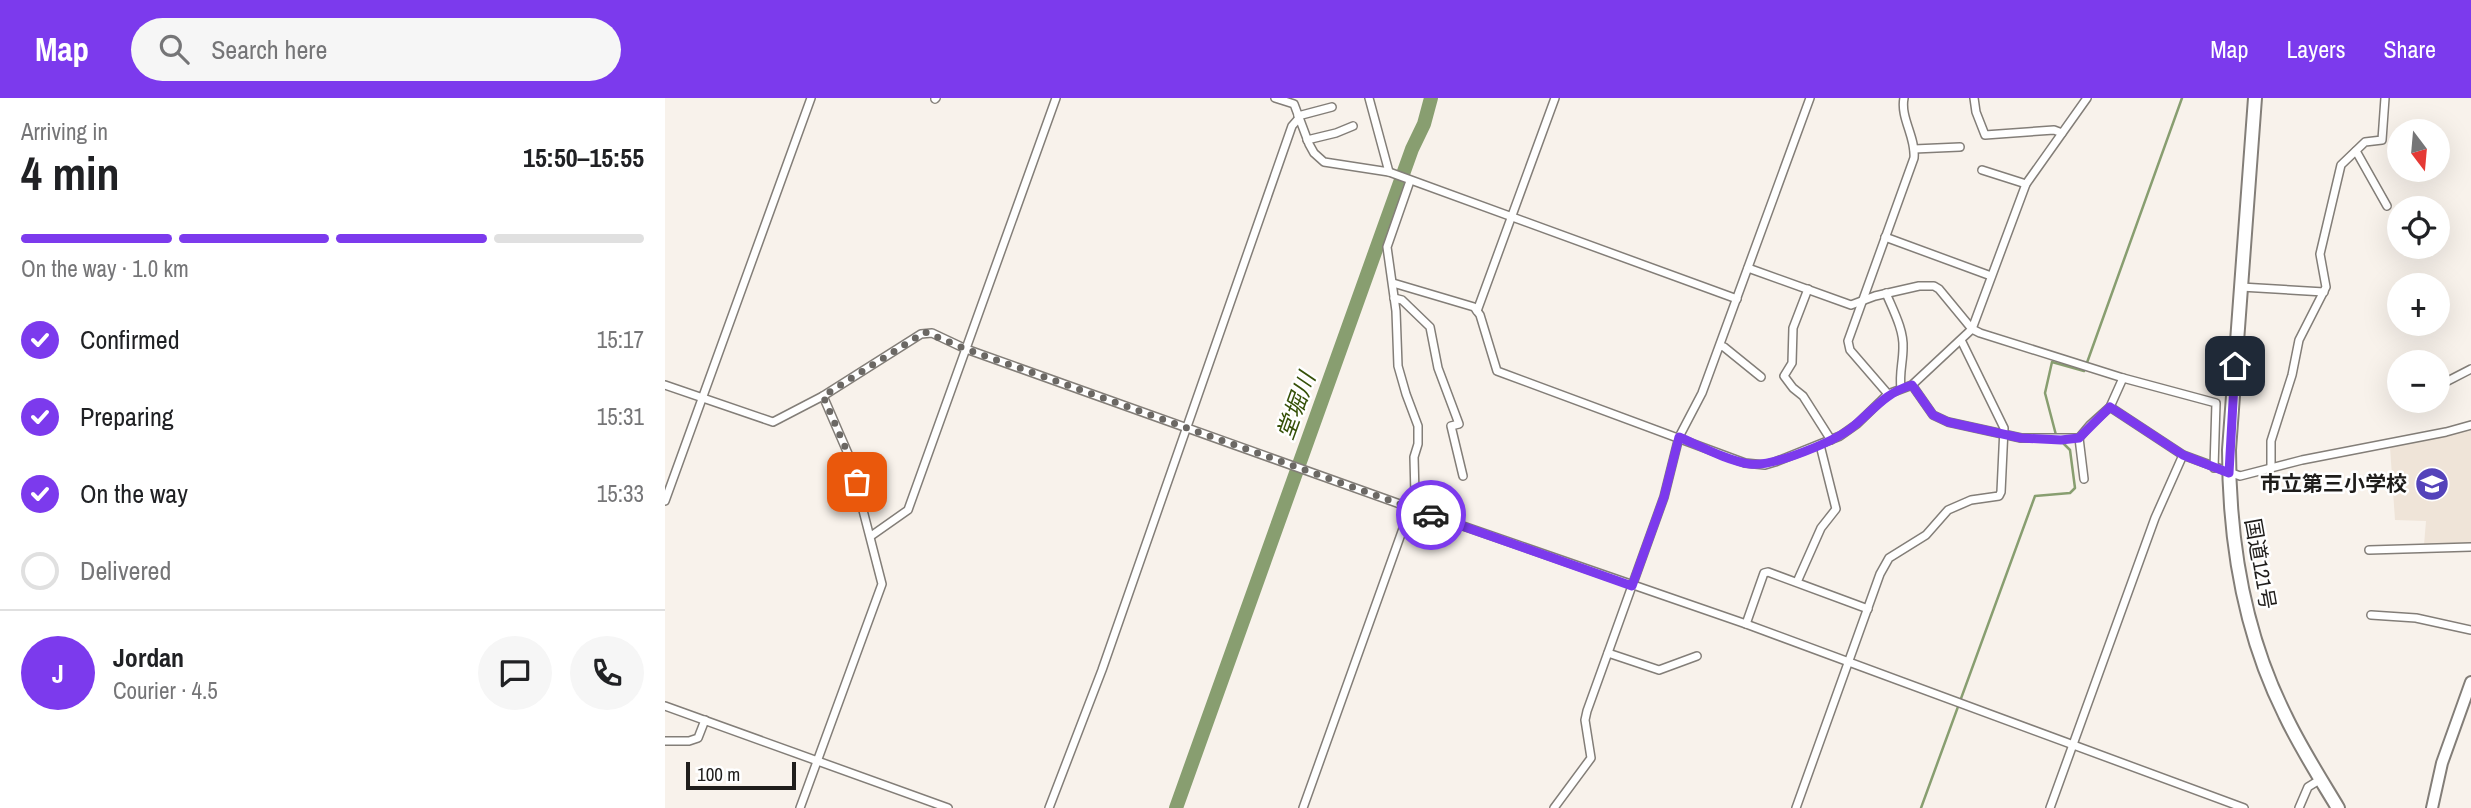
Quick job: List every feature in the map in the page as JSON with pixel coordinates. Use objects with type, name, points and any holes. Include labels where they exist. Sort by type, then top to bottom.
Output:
[{"type":"highway","name":"国道121号","points":[[2255,98],[2229,473],[2234,549],[2250,620],[2279,703],[2339,808]]},
{"type":"main road","points":[[2432,808],[2442,763],[2471,682]]},
{"type":"street","points":[[665,501],[811,98]]},
{"type":"street","points":[[871,537],[908,510],[1056,98]]},
{"type":"street","points":[[1275,98],[1293,101],[1307,140],[1314,153],[1324,162],[1389,172],[1737,299]]},
{"type":"street","points":[[1369,98],[1389,172]]},
{"type":"street","points":[[1477,311],[1555,98]]},
{"type":"street","points":[[1554,808],[1591,758],[1585,720],[1664,497],[1679,437],[1702,393],[1810,98]]},
{"type":"street","points":[[1888,394],[1850,350],[1849,336],[1914,161],[1915,149],[1902,108],[1904,98]]},
{"type":"street","points":[[1974,98],[1985,135],[2054,130],[2062,133]]},
{"type":"street","points":[[1393,283],[1469,304],[1477,311],[1497,371],[1745,463],[1754,465],[1775,462],[1820,445],[1849,430],[1888,394],[1912,385],[1972,329],[2027,184],[2087,98]]},
{"type":"street","points":[[2271,468],[2271,441],[2292,374],[2299,340],[2326,288],[2320,254],[2341,165],[2367,141],[2382,140],[2385,98]]},
{"type":"street","points":[[1049,808],[1102,670],[1292,126],[1299,117],[1332,107]]},
{"type":"street","points":[[1307,140],[1336,133],[1353,125]]},
{"type":"street","points":[[1915,149],[1960,147]]},
{"type":"street","points":[[2356,151],[2387,206]]},
{"type":"street","points":[[1982,170],[2027,184]]},
{"type":"street","points":[[1303,808],[1415,495],[1414,457],[1418,444],[1418,426],[1398,366],[1393,283],[1387,247],[1410,181]]},
{"type":"street","points":[[1885,237],[1991,276]]},
{"type":"street","points":[[1748,268],[1848,304],[1919,286],[1934,286],[1972,329],[2123,378],[2216,403],[2214,468]]},
{"type":"street","points":[[2241,287],[2324,292]]},
{"type":"street","points":[[1808,289],[1793,328],[1792,363],[1784,376],[1803,396],[1831,440]]},
{"type":"street","points":[[1886,293],[1904,346],[1899,377],[1901,388]]},
{"type":"street","points":[[1394,298],[1402,300],[1433,333],[1438,368],[1459,424],[1451,426],[1463,476]]},
{"type":"street","points":[[665,385],[773,422],[823,396],[921,334],[932,333],[966,349],[1411,509],[1746,624],[2244,808]]},
{"type":"street","points":[[1796,808],[1879,574],[1889,558],[1926,535],[1948,510],[1971,500],[1999,496],[2001,492],[2004,428],[1961,340]]},
{"type":"street","points":[[1720,346],[1761,377]]},
{"type":"street","points":[[2450,380],[2471,369]]},
{"type":"street","points":[[1912,385],[1933,415],[1948,422],[2037,440],[2079,438],[2110,407],[2123,378]]},
{"type":"street","points":[[800,808],[882,584],[849,456],[823,396]]},
{"type":"street","points":[[2110,407],[2183,455],[2240,476],[2471,425]]},
{"type":"street","points":[[2079,438],[2084,479]]},
{"type":"street","points":[[1797,582],[1821,528],[1836,509],[1820,445]]},
{"type":"street","points":[[2050,808],[2155,517],[2183,455]]},
{"type":"street","points":[[2369,550],[2471,547]]},
{"type":"street","points":[[1746,624],[1764,573],[1768,572],[1868,608]]},
{"type":"street","points":[[2371,615],[2416,618],[2471,630]]},
{"type":"street","points":[[1608,653],[1659,670],[1696,656]]},
{"type":"street","points":[[665,706],[948,808]]},
{"type":"street","points":[[665,741],[689,741],[698,738],[705,720]]},
{"type":"street","points":[[2299,808],[2308,788],[2321,779]]},
{"type":"shaded area","name":"市立第三小学校","points":[[2471,429],[2471,545],[2424,545],[2426,521],[2395,520],[2390,447]]},
{"type":"waterway","name":"堂堀川","points":[[1176,808],[1412,149],[1424,124],[1431,98]]},
{"type":"waterway","points":[[2056,435],[2045,393],[2052,362],[2084,371],[2182,98]]},
{"type":"waterway","points":[[1921,808],[2035,496],[2070,493],[2075,488],[2070,450],[2060,440]]},
{"type":"way so far","points":[[857,482],[849,456],[823,396],[925,332],[1431,515]]},
{"type":"place","name":"市立第三小学校","points":[[2432,484]]},
{"type":"route","points":[[1431,515],[1632,586],[1664,497],[1679,437],[1745,463],[1765,465],[1840,436],[1857,424],[1888,394],[1898,388],[1912,385],[1933,415],[1948,422],[2037,440],[2079,438],[2110,407],[2183,455],[2229,473],[2235,366]]}]
